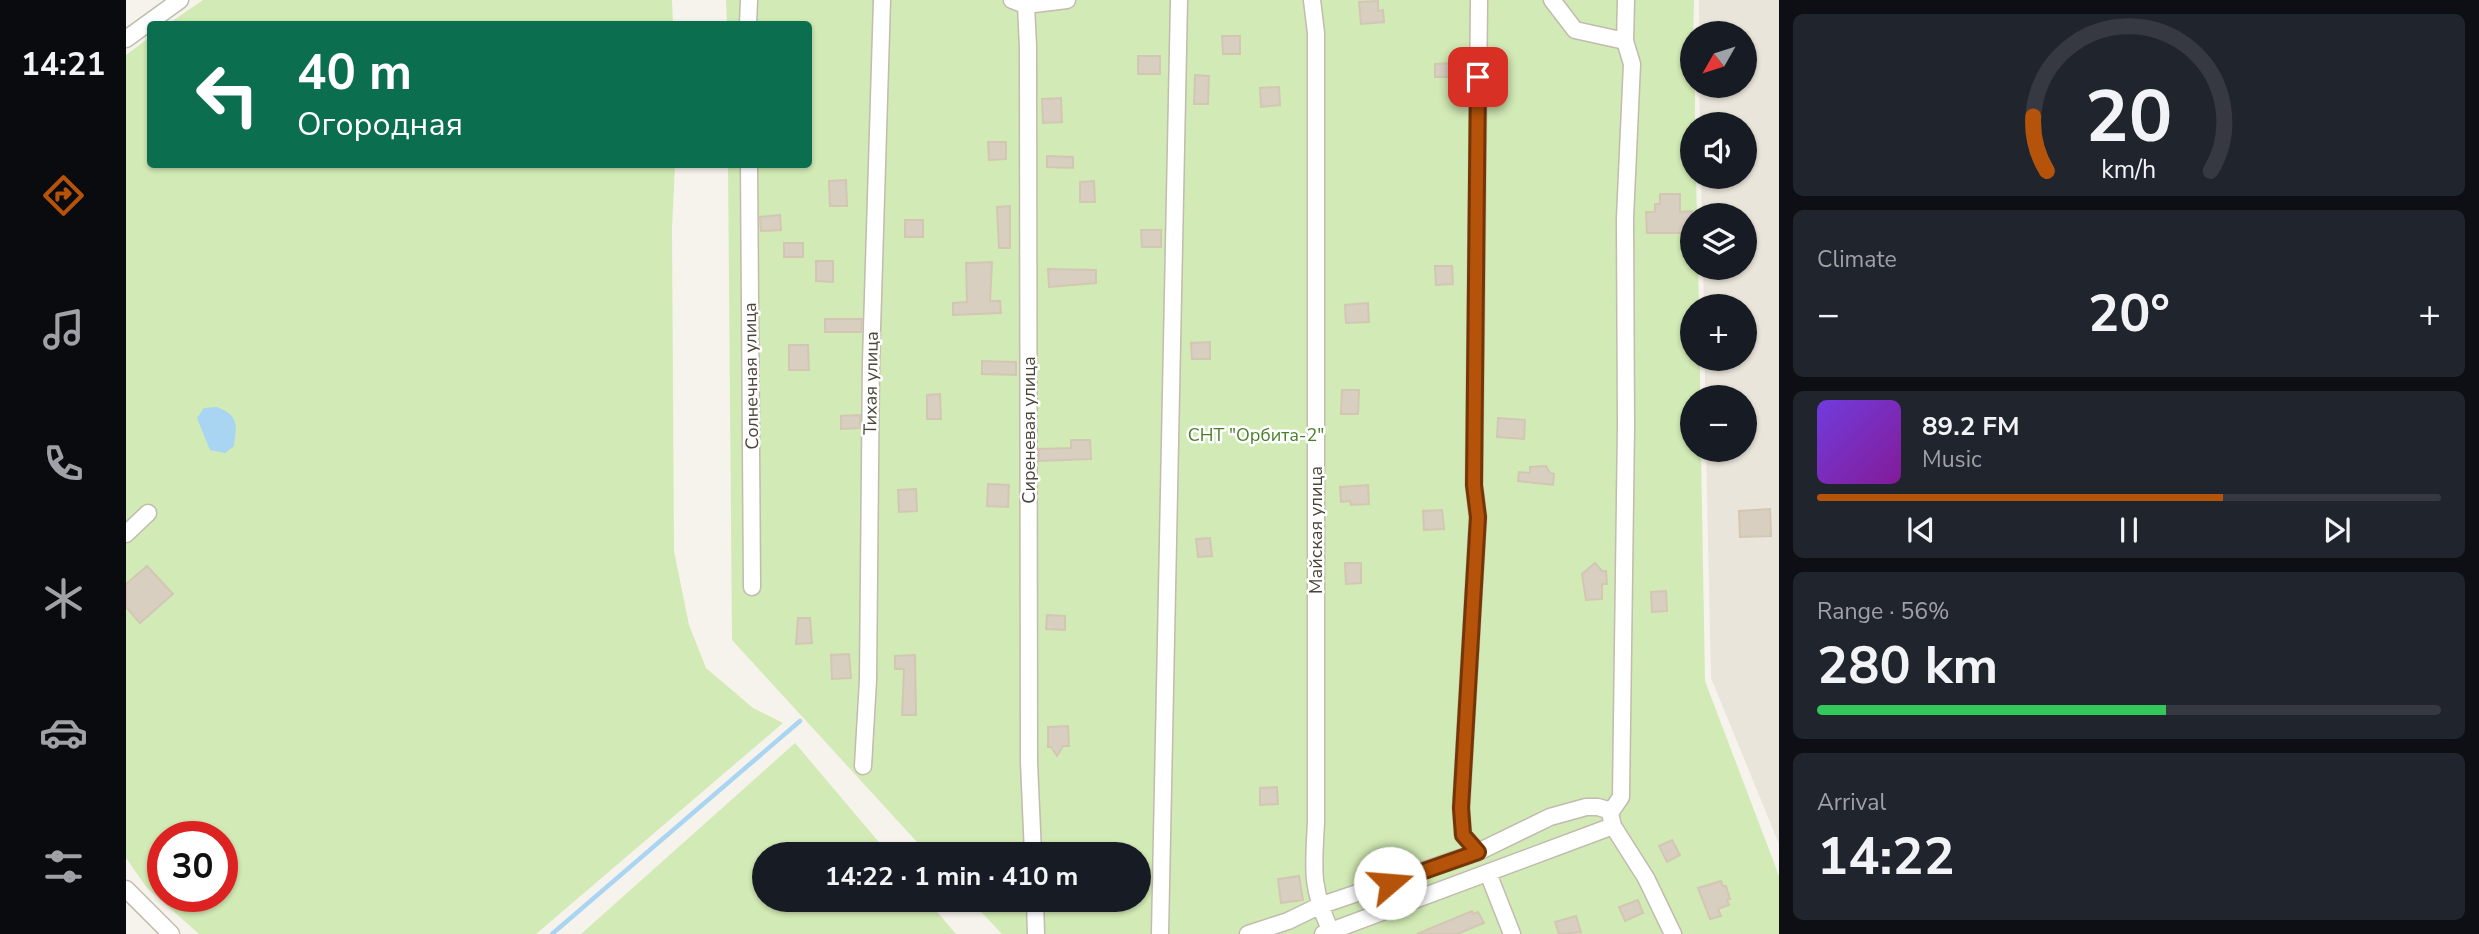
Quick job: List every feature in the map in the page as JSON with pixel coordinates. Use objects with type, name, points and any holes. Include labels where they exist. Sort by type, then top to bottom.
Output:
[{"type":"street","points":[[150,21],[180,0]]},
{"type":"street","points":[[748,21],[749,0]]},
{"type":"street","name":"Тихая улица","points":[[863,766],[869,680],[871,362],[882,0]]},
{"type":"street","points":[[1019,3],[1068,0]]},
{"type":"street","points":[[1160,934],[1179,0]]},
{"type":"street","name":"Майская улица","points":[[1312,0],[1316,33],[1316,824],[1313,880],[1328,933]]},
{"type":"street","points":[[1478,852],[1463,835],[1461,808],[1478,517],[1474,485],[1479,0]]},
{"type":"street","points":[[1552,0],[1575,30],[1625,41]]},
{"type":"street","points":[[1328,933],[1488,873],[1612,819],[1621,797],[1626,425],[1625,218],[1632,64],[1625,41],[1626,0]]},
{"type":"street","name":"Сиреневая улица","points":[[1019,3],[1028,47],[1029,762],[1032,842]]},
{"type":"street","points":[[126,38],[147,23]]},
{"type":"street","name":"Солнечная улица","points":[[749,168],[752,587]]},
{"type":"street","points":[[126,534],[148,513]]},
{"type":"street","points":[[1248,934],[1288,921],[1319,906],[1478,852],[1550,817],[1586,807],[1598,807],[1612,819],[1646,878],[1673,934]]},
{"type":"street","points":[[1488,873],[1512,934]]},
{"type":"street","points":[[126,889],[171,934]]},
{"type":"street","points":[[1036,912],[1037,934]]},
{"type":"shaded area","points":[[1699,0],[1779,0],[1779,844],[1711,678],[1706,462],[1757,462],[1757,385],[1705,385],[1705,371],[1757,371],[1757,294],[1704,294],[1703,280],[1757,280],[1757,203],[1702,203],[1701,189],[1757,189],[1757,112],[1700,112],[1699,98],[1757,98],[1757,21],[1699,21]]},
{"type":"green space","points":[[203,0],[672,0],[673,21],[172,21]]},
{"type":"green space","name":"СНТ \"Орбита-2\"","points":[[726,0],[1694,0],[1694,21],[1680,21],[1680,98],[1695,98],[1695,112],[1680,112],[1680,189],[1696,189],[1697,203],[1680,203],[1680,280],[1698,280],[1699,294],[1680,294],[1680,371],[1700,371],[1700,385],[1680,385],[1680,462],[1701,462],[1705,681],[1779,876],[1779,934],[1002,934],[981,912],[1151,912],[1151,842],[917,842],[732,640],[728,168],[812,168],[812,21],[727,21]]},
{"type":"green space","points":[[147,39],[147,168],[675,168],[672,228],[674,551],[689,625],[706,668],[753,708],[783,723],[536,934],[199,934],[174,912],[238,912],[238,821],[147,821],[147,888],[126,858],[126,55]]},
{"type":"green space","points":[[795,743],[879,842],[752,842],[752,912],[937,912],[956,934],[581,934]]},
{"type":"water","points":[[217,407],[233,417],[236,426],[234,446],[225,453],[210,450],[197,418],[204,408]]},
{"type":"building","points":[[1378,1],[1378,11],[1383,10],[1384,22],[1361,24],[1359,2]]},
{"type":"building","points":[[1222,36],[1240,36],[1240,54],[1223,54]]},
{"type":"building","points":[[1138,56],[1160,56],[1160,74],[1138,74]]},
{"type":"building","points":[[1455,63],[1455,77],[1435,77],[1435,64]]},
{"type":"building","points":[[1195,75],[1209,76],[1208,104],[1194,104]]},
{"type":"building","points":[[1279,87],[1280,105],[1261,107],[1260,88]]},
{"type":"building","points":[[1061,98],[1062,122],[1043,123],[1042,99]]},
{"type":"building","points":[[988,142],[1006,142],[1006,159],[989,160]]},
{"type":"building","points":[[1047,156],[1073,157],[1073,168],[1047,167]]},
{"type":"building","points":[[846,180],[847,206],[830,206],[829,181]]},
{"type":"building","points":[[1094,181],[1095,202],[1080,202],[1080,182]]},
{"type":"building","points":[[1660,194],[1680,194],[1680,233],[1647,233],[1646,212],[1655,212],[1655,204],[1660,204]]},
{"type":"building","points":[[1010,206],[1010,248],[999,248],[997,207]]},
{"type":"building","points":[[780,215],[781,230],[761,231],[760,217]]},
{"type":"building","points":[[905,220],[923,220],[923,237],[905,237]]},
{"type":"building","points":[[1141,230],[1161,230],[1161,247],[1142,247]]},
{"type":"building","points":[[784,243],[803,243],[803,257],[784,257]]},
{"type":"building","points":[[816,261],[833,261],[833,282],[816,281]]},
{"type":"building","points":[[992,262],[990,301],[1000,301],[1001,313],[953,315],[953,303],[967,302],[966,263]]},
{"type":"building","points":[[1435,266],[1452,266],[1453,284],[1436,285]]},
{"type":"building","points":[[1048,269],[1096,270],[1096,283],[1049,287]]},
{"type":"building","points":[[1368,303],[1369,322],[1346,323],[1345,305]]},
{"type":"building","points":[[825,319],[862,319],[861,332],[825,332]]},
{"type":"building","points":[[1210,342],[1210,359],[1192,359],[1191,343]]},
{"type":"building","points":[[789,345],[808,345],[809,370],[789,370]]},
{"type":"building","points":[[982,361],[1016,362],[1016,375],[982,374]]},
{"type":"building","points":[[1342,390],[1359,390],[1358,414],[1341,414]]},
{"type":"building","points":[[940,394],[941,419],[927,419],[927,395]]},
{"type":"building","points":[[860,415],[860,428],[841,429],[841,416]]},
{"type":"building","points":[[1498,418],[1525,420],[1524,439],[1497,437]]},
{"type":"building","points":[[1071,440],[1090,440],[1091,459],[1039,461],[1039,449],[1071,448]]},
{"type":"building","points":[[1546,466],[1550,473],[1554,474],[1553,485],[1518,481],[1519,472],[1530,473],[1530,467]]},
{"type":"building","points":[[988,484],[1009,485],[1008,507],[987,506]]},
{"type":"building","points":[[1368,485],[1369,504],[1351,505],[1350,501],[1341,502],[1340,487]]},
{"type":"building","points":[[916,489],[917,511],[899,512],[898,490]]},
{"type":"building","points":[[1770,509],[1771,536],[1740,537],[1739,511]]},
{"type":"building","points":[[1442,510],[1444,529],[1424,530],[1423,511]]},
{"type":"building","points":[[1210,538],[1212,556],[1198,557],[1196,539]]},
{"type":"building","points":[[1345,563],[1361,563],[1361,583],[1346,584]]},
{"type":"building","points":[[1595,563],[1602,571],[1606,571],[1607,584],[1602,584],[1602,599],[1586,600],[1582,574]]},
{"type":"building","points":[[147,566],[173,594],[140,623],[126,607],[126,584]]},
{"type":"building","points":[[1666,591],[1667,611],[1652,612],[1651,592]]},
{"type":"building","points":[[1047,615],[1065,616],[1065,630],[1046,629]]},
{"type":"building","points":[[798,618],[810,618],[812,643],[796,644]]},
{"type":"building","points":[[849,654],[851,678],[832,679],[831,655]]},
{"type":"building","points":[[915,655],[916,715],[902,715],[904,669],[895,669],[895,656]]},
{"type":"building","points":[[1068,726],[1069,746],[1063,746],[1057,756],[1051,747],[1048,747],[1048,727]]},
{"type":"building","points":[[1277,787],[1278,804],[1260,805],[1260,788]]},
{"type":"building","points":[[1672,840],[1680,855],[1667,862],[1659,846]]},
{"type":"building","points":[[1299,876],[1303,900],[1281,903],[1278,879]]},
{"type":"building","points":[[1721,881],[1723,886],[1726,886],[1729,905],[1718,909],[1721,916],[1710,919],[1698,888]]},
{"type":"building","points":[[1638,900],[1643,913],[1625,921],[1619,907]]},
{"type":"building","points":[[1472,911],[1473,914],[1478,912],[1484,923],[1457,934],[1417,934]]},
{"type":"building","points":[[1576,916],[1581,932],[1559,934],[1555,922]]},
{"type":"waterway","points":[[552,934],[800,721]]},
{"type":"route","points":[[1390,883],[1478,852],[1463,835],[1461,808],[1478,517],[1474,485],[1478,77]]}]
